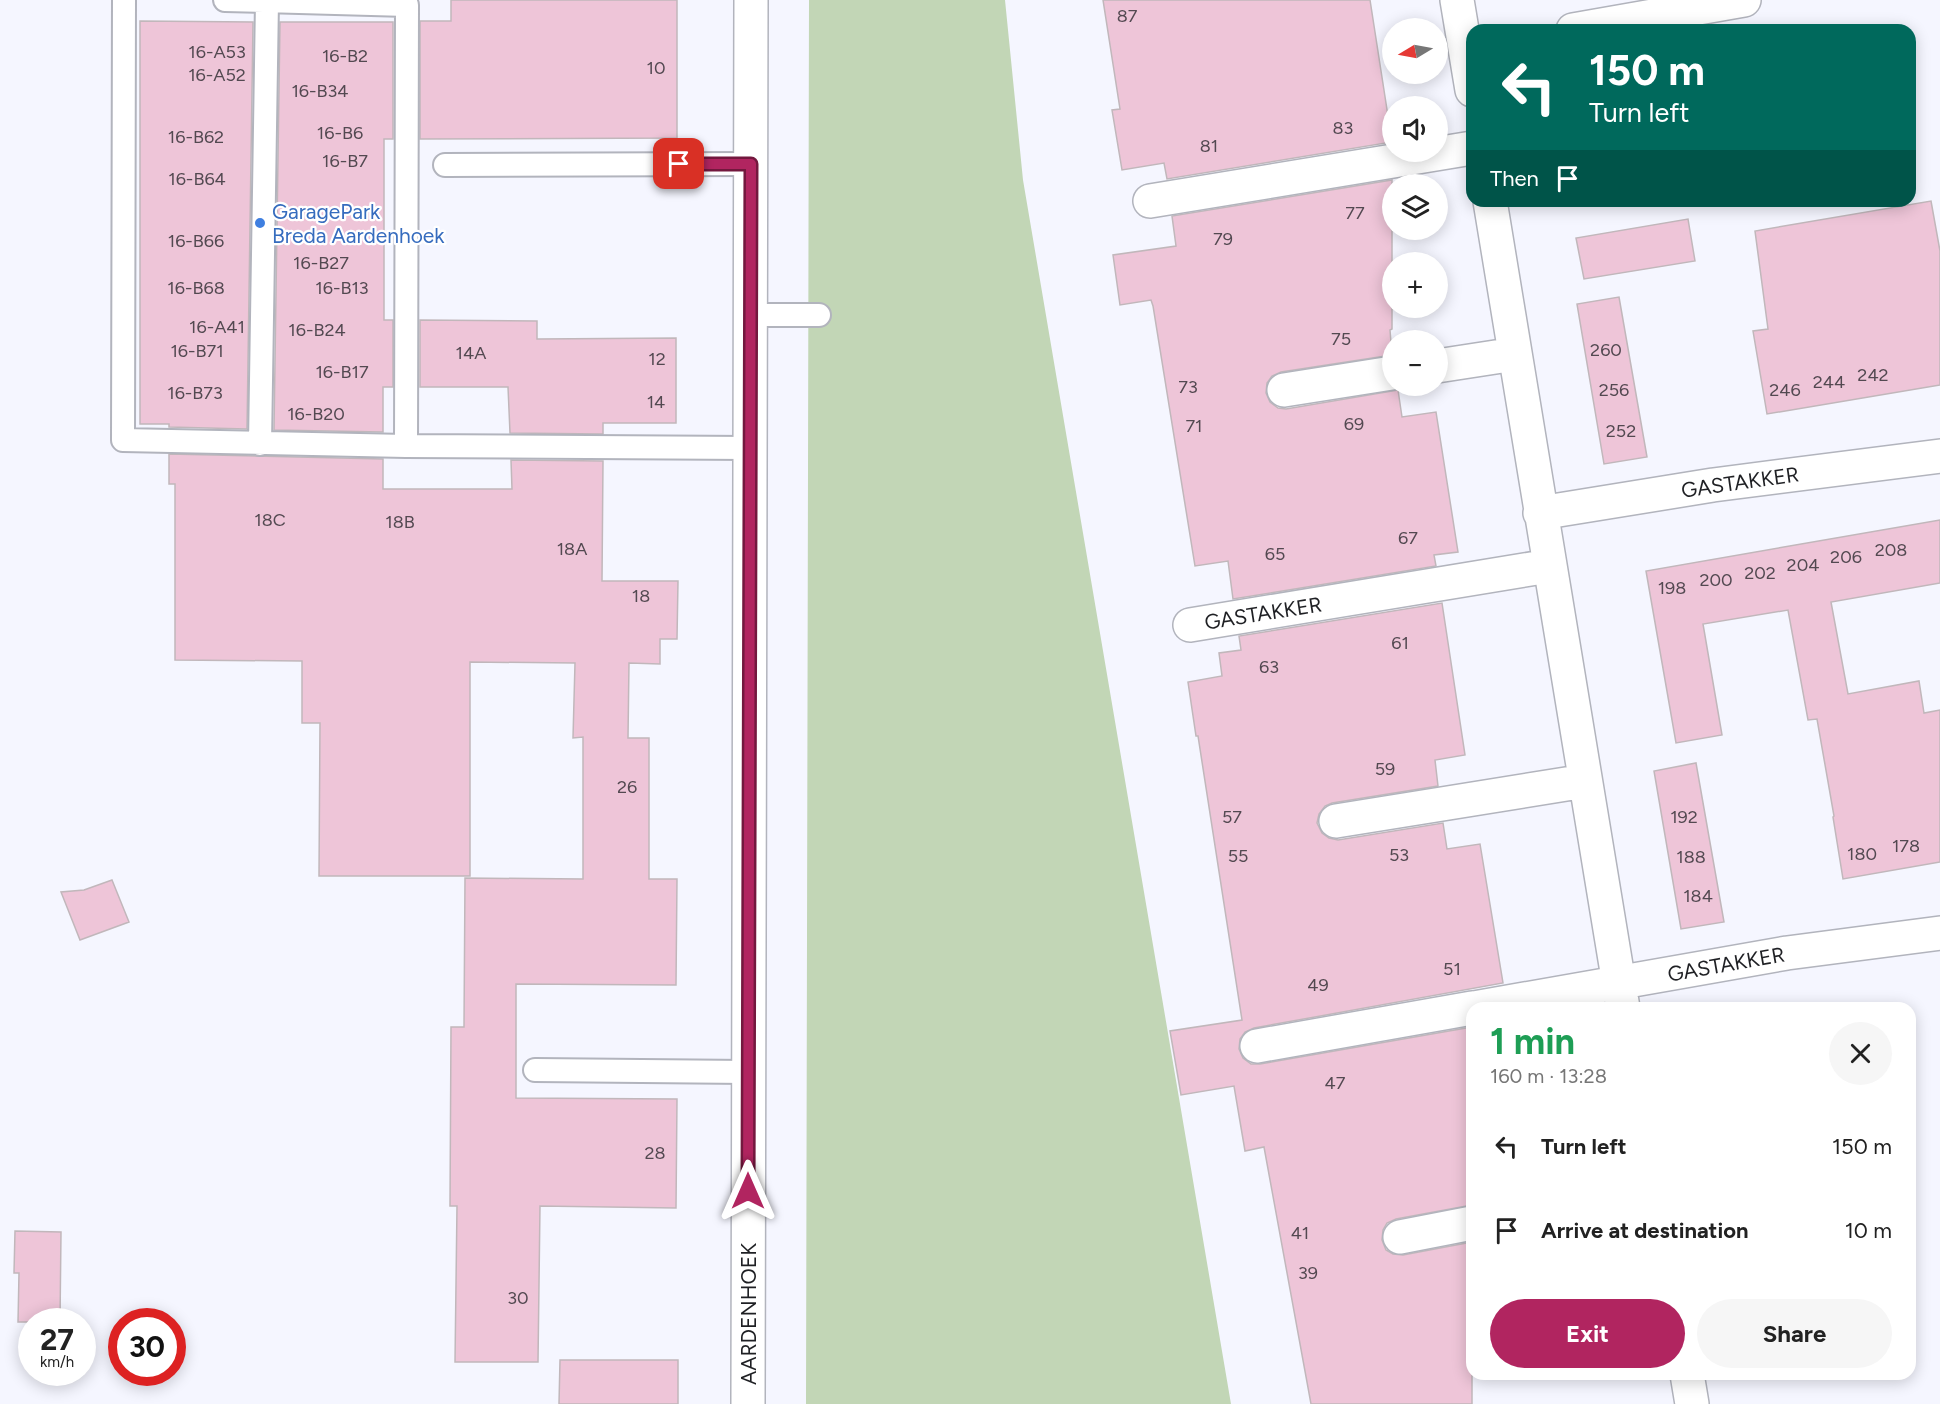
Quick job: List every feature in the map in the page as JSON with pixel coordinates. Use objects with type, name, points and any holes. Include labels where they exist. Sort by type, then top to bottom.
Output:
[{"type":"street","name":"AARDENHOEK","points":[[748,1404],[751,0]]},
{"type":"street","points":[[1457,0],[1466,39]]},
{"type":"street","points":[[1609,24],[1744,0]]},
{"type":"street","points":[[1150,201],[1466,149]]},
{"type":"street","points":[[1491,207],[1621,995]]},
{"type":"street","points":[[1448,364],[1515,354]]},
{"type":"street","points":[[1284,390],[1382,375]]},
{"type":"street","name":"GASTAKKER","points":[[1540,513],[1713,485],[1940,456]]},
{"type":"street","name":"GASTAKKER","points":[[1190,625],[1549,566]]},
{"type":"street","points":[[1336,821],[1585,781]]},
{"type":"street","name":"GASTAKKER","points":[[1541,1002],[1621,995],[1787,953],[1940,933]]},
{"type":"street","name":"GASTAKKER","points":[[1257,1047],[1466,1009]]},
{"type":"street","points":[[1400,1237],[1466,1224]]},
{"type":"lane","points":[[124,0],[123,440],[406,446],[749,447]]},
{"type":"lane","points":[[225,0],[407,5],[406,446]]},
{"type":"lane","points":[[260,444],[267,1]]},
{"type":"lane","points":[[445,165],[751,164]]},
{"type":"lane","points":[[750,315],[819,315]]},
{"type":"lane","points":[[535,1070],[748,1072]]},
{"type":"green space","points":[[809,0],[1005,0],[1023,180],[1231,1404],[806,1404]]},
{"type":"building","points":[[451,0],[677,0],[677,138],[420,139],[420,21],[451,21]]},
{"type":"building","points":[[1103,0],[1370,0],[1385,96],[1382,96],[1382,144],[1167,179],[1164,163],[1122,170],[1112,110],[1120,109]]},
{"type":"building","points":[[140,21],[253,22],[247,429],[140,424]]},
{"type":"building","points":[[280,22],[393,22],[393,139],[384,139],[384,320],[393,320],[393,387],[383,387],[383,432],[274,430]]},
{"type":"building","points":[[1382,182],[1382,240],[1392,240],[1392,252],[1382,252],[1382,318],[1392,318],[1392,329],[1382,330],[1382,357],[1281,372],[1272,376],[1267,383],[1266,393],[1270,402],[1278,408],[1286,409],[1382,393],[1382,396],[1399,396],[1402,417],[1436,412],[1458,552],[1434,555],[1436,566],[1233,599],[1228,561],[1195,566],[1153,306],[1151,300],[1120,305],[1113,255],[1176,246],[1172,216]]},
{"type":"building","points":[[1931,201],[1940,251],[1940,385],[1767,414],[1753,331],[1768,329],[1755,231],[1896,207],[1916,207],[1916,204]]},
{"type":"building","points":[[1688,219],[1695,261],[1584,279],[1576,238]]},
{"type":"building","points":[[1619,297],[1647,457],[1604,464],[1577,304]]},
{"type":"building","points":[[420,320],[537,321],[537,339],[676,338],[676,423],[603,423],[603,434],[510,433],[508,387],[420,387]]},
{"type":"building","points":[[169,454],[383,459],[383,489],[512,489],[511,460],[603,461],[602,581],[678,581],[677,639],[660,639],[660,664],[629,663],[628,738],[649,738],[649,879],[677,879],[676,985],[516,984],[516,1098],[677,1099],[676,1208],[540,1206],[538,1362],[455,1362],[457,1206],[450,1206],[451,1027],[464,1027],[465,878],[583,879],[583,737],[573,738],[575,663],[470,662],[470,876],[319,876],[320,723],[302,723],[302,661],[175,660],[175,484],[169,484]]},
{"type":"building","points":[[1940,520],[1940,583],[1831,602],[1848,694],[1919,681],[1924,713],[1940,710],[1940,862],[1843,879],[1817,719],[1808,720],[1788,610],[1703,624],[1722,735],[1676,743],[1646,571]]},
{"type":"building","points":[[1442,603],[1465,755],[1435,760],[1438,786],[1332,803],[1325,806],[1319,814],[1317,823],[1322,833],[1338,840],[1443,823],[1447,849],[1480,844],[1503,983],[1254,1028],[1245,1032],[1240,1039],[1239,1049],[1243,1058],[1251,1064],[1260,1064],[1466,1028],[1466,1206],[1396,1219],[1387,1223],[1383,1230],[1382,1240],[1386,1250],[1393,1254],[1403,1255],[1466,1243],[1466,1380],[1472,1380],[1472,1404],[1311,1404],[1264,1147],[1245,1151],[1234,1086],[1181,1095],[1170,1031],[1242,1020],[1188,682],[1222,676],[1219,653],[1241,650],[1239,636]]},
{"type":"building","points":[[1696,763],[1724,922],[1681,929],[1654,771]]},
{"type":"building","points":[[112,880],[129,922],[80,940],[61,892],[84,890]]},
{"type":"building","points":[[15,1231],[61,1232],[60,1308],[18,1308],[19,1273],[14,1273]]},
{"type":"building","points":[[560,1360],[678,1360],[678,1404],[559,1404]]},
{"type":"place","name":"GaragePark Breda Aardenhoek","points":[[260,223]]},
{"type":"route","points":[[679,164],[751,164],[748,1191]]}]
